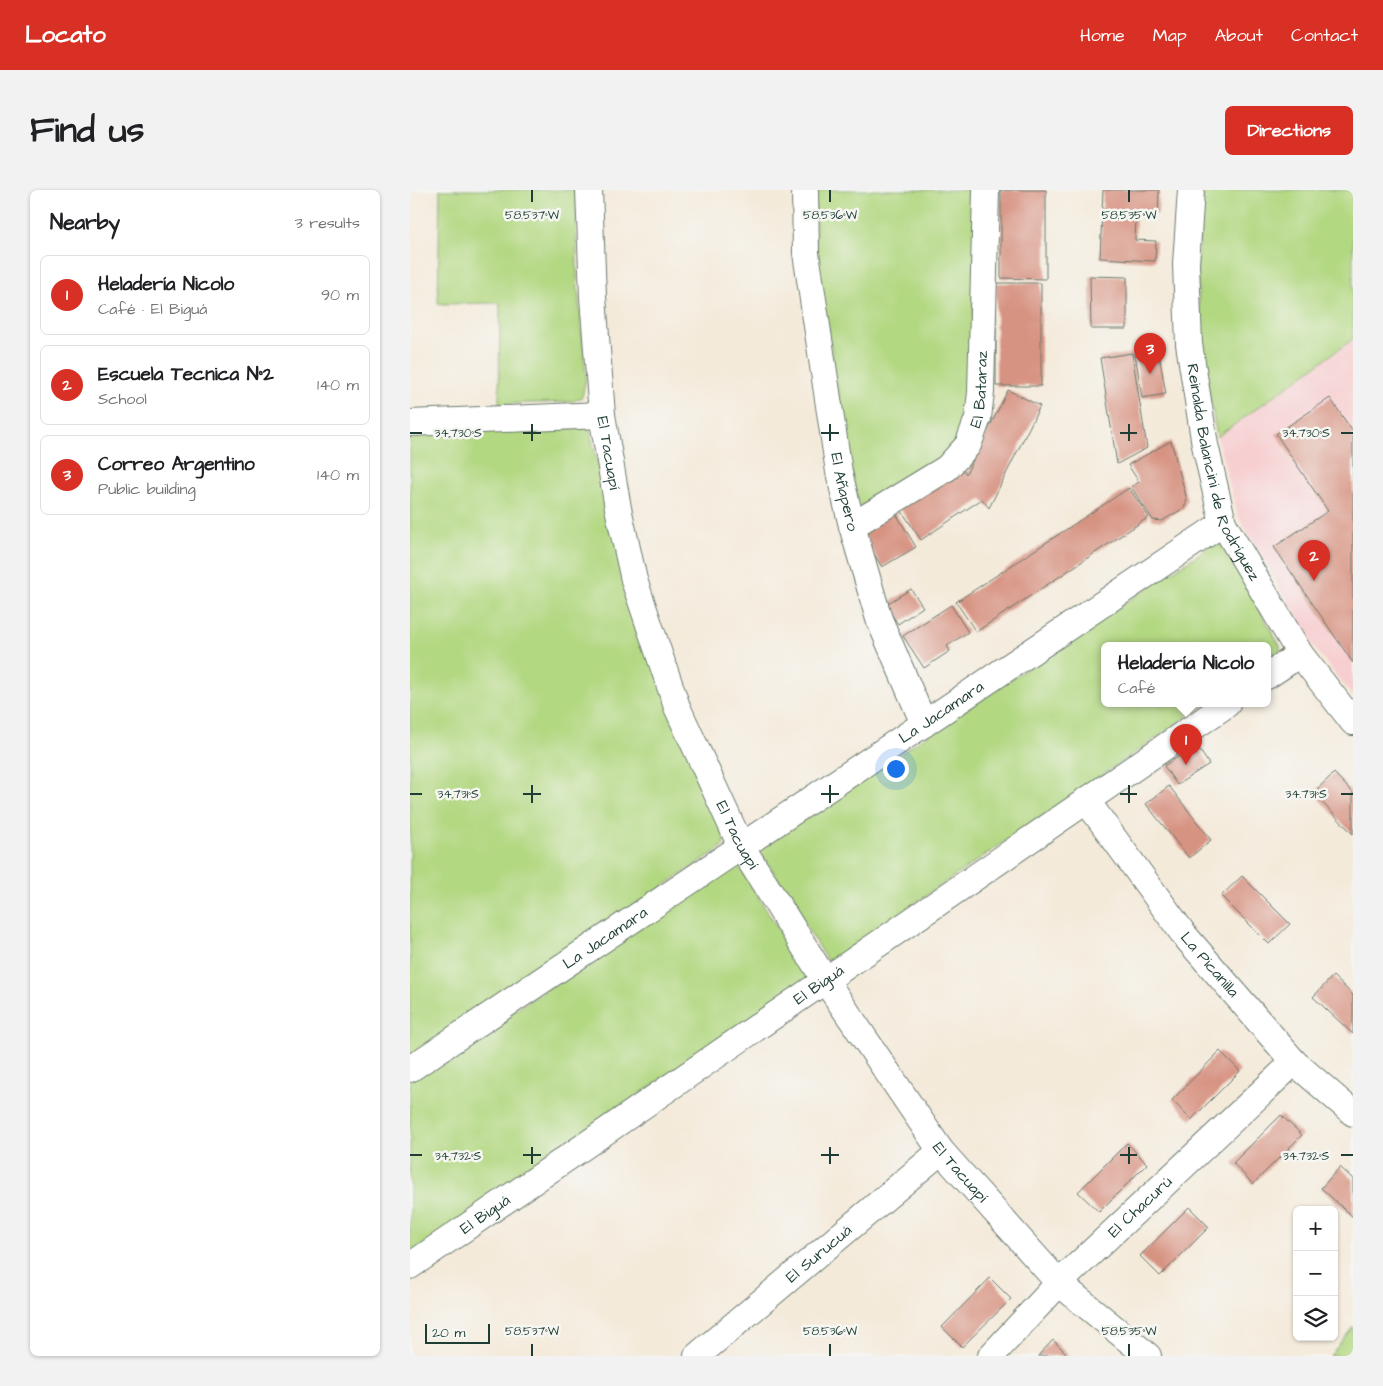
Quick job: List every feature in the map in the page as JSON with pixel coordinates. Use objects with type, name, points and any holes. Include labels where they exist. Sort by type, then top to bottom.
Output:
[{"type":"street","name":"El Tacuapí","points":[[589,190],[593,297],[602,415],[618,508],[634,580],[677,707],[741,846],[825,980],[940,1151],[1059,1283],[1148,1356]]},
{"type":"street","name":"El Añapero","points":[[805,190],[806,253],[839,472],[852,526],[879,619],[924,724]]},
{"type":"street","name":"El Bataraz","points":[[852,526],[946,468],[968,445],[978,418],[981,392],[986,190]]},
{"type":"street","name":"Reinalda Balancini de Rodríguez","points":[[1191,190],[1186,264],[1189,344],[1205,445],[1223,523],[1300,654],[1353,722]]},
{"type":"street","points":[[410,423],[602,415]]},
{"type":"street","name":"La Jacamara","points":[[410,1069],[1223,523]]},
{"type":"street","points":[[1271,673],[1300,654]]},
{"type":"street","name":"El Biguá","points":[[410,1266],[1223,707]]},
{"type":"street","name":"La Picanilla","points":[[1086,800],[1185,936],[1294,1062],[1353,1113]]},
{"type":"street","name":"El Chacurú","points":[[991,1356],[1059,1283],[1294,1062]]},
{"type":"street","name":"El Surucuá","points":[[697,1356],[940,1151]]},
{"type":"shaded area","points":[[1353,339],[1353,697],[1313,646],[1238,516],[1217,437]]},
{"type":"green space","points":[[440,190],[576,190],[577,278],[586,378],[582,397],[571,402],[499,404],[500,303],[438,304]]},
{"type":"green space","points":[[815,190],[977,190],[971,391],[959,439],[940,460],[863,505],[860,505],[856,500],[816,255]]},
{"type":"green space","points":[[1204,190],[1353,190],[1353,339],[1217,437],[1201,345],[1197,267]]},
{"type":"green space","points":[[410,428],[589,428],[596,457],[725,840],[722,847],[410,1055]]},
{"type":"green space","points":[[1218,541],[1280,646],[1280,653],[1271,659],[1271,642],[1101,642],[1101,707],[1202,707],[829,962],[759,848]]},
{"type":"green space","points":[[736,864],[808,977],[410,1254],[410,1080]]},
{"type":"green space","points":[[1353,1327],[1353,1356],[1330,1356]]},
{"type":"building","points":[[1001,190],[1046,190],[1046,279],[1001,278]]},
{"type":"building","points":[[1103,190],[1159,190],[1158,214],[1136,213],[1135,240],[1156,241],[1155,261],[1100,258]]},
{"type":"building","points":[[1090,276],[1127,277],[1127,329],[1091,329]]},
{"type":"building","points":[[996,283],[1041,283],[1041,386],[996,386]]},
{"type":"building","points":[[1158,349],[1166,394],[1142,398],[1135,353]]},
{"type":"building","points":[[1132,353],[1147,448],[1117,464],[1100,358]]},
{"type":"building","points":[[1008,390],[1040,406],[989,508],[982,499],[921,540],[899,507],[961,466],[966,474]]},
{"type":"building","points":[[1330,398],[1353,432],[1353,663],[1274,547],[1328,511],[1276,434]]},
{"type":"building","points":[[1171,441],[1187,500],[1184,508],[1162,521],[1153,520],[1131,487],[1139,482],[1128,465]]},
{"type":"building","points":[[1129,488],[1149,517],[976,632],[956,602]]},
{"type":"building","points":[[895,512],[916,547],[882,567],[861,532]]},
{"type":"building","points":[[911,589],[923,607],[898,624],[885,605]]},
{"type":"building","points":[[951,605],[968,632],[947,646],[950,651],[924,668],[903,636]]},
{"type":"building","points":[[1196,745],[1209,764],[1177,785],[1164,766]]},
{"type":"building","points":[[1334,773],[1353,793],[1353,834],[1313,793]]},
{"type":"building","points":[[1169,786],[1211,840],[1189,858],[1146,804]]},
{"type":"building","points":[[1242,876],[1290,924],[1269,944],[1221,896]]},
{"type":"building","points":[[1333,976],[1353,995],[1353,1034],[1313,997]]},
{"type":"building","points":[[1220,1051],[1240,1071],[1191,1120],[1172,1100]]},
{"type":"building","points":[[1281,1115],[1302,1135],[1253,1184],[1233,1163]]},
{"type":"building","points":[[1127,1143],[1147,1164],[1099,1212],[1078,1192]]},
{"type":"building","points":[[1340,1167],[1353,1179],[1353,1217],[1321,1188]]},
{"type":"building","points":[[1189,1207],[1209,1227],[1160,1276],[1140,1256]]},
{"type":"building","points":[[990,1278],[1011,1299],[962,1347],[942,1327]]},
{"type":"building","points":[[1053,1340],[1069,1356],[1038,1356]]},
{"type":"place","name":"Correo Argentino","points":[[1150,374]]},
{"type":"place","name":"Escuela Tecnica N°2","points":[[1314,581]]},
{"type":"place","name":"Heladería Nicolo","points":[[1186,765]]}]
